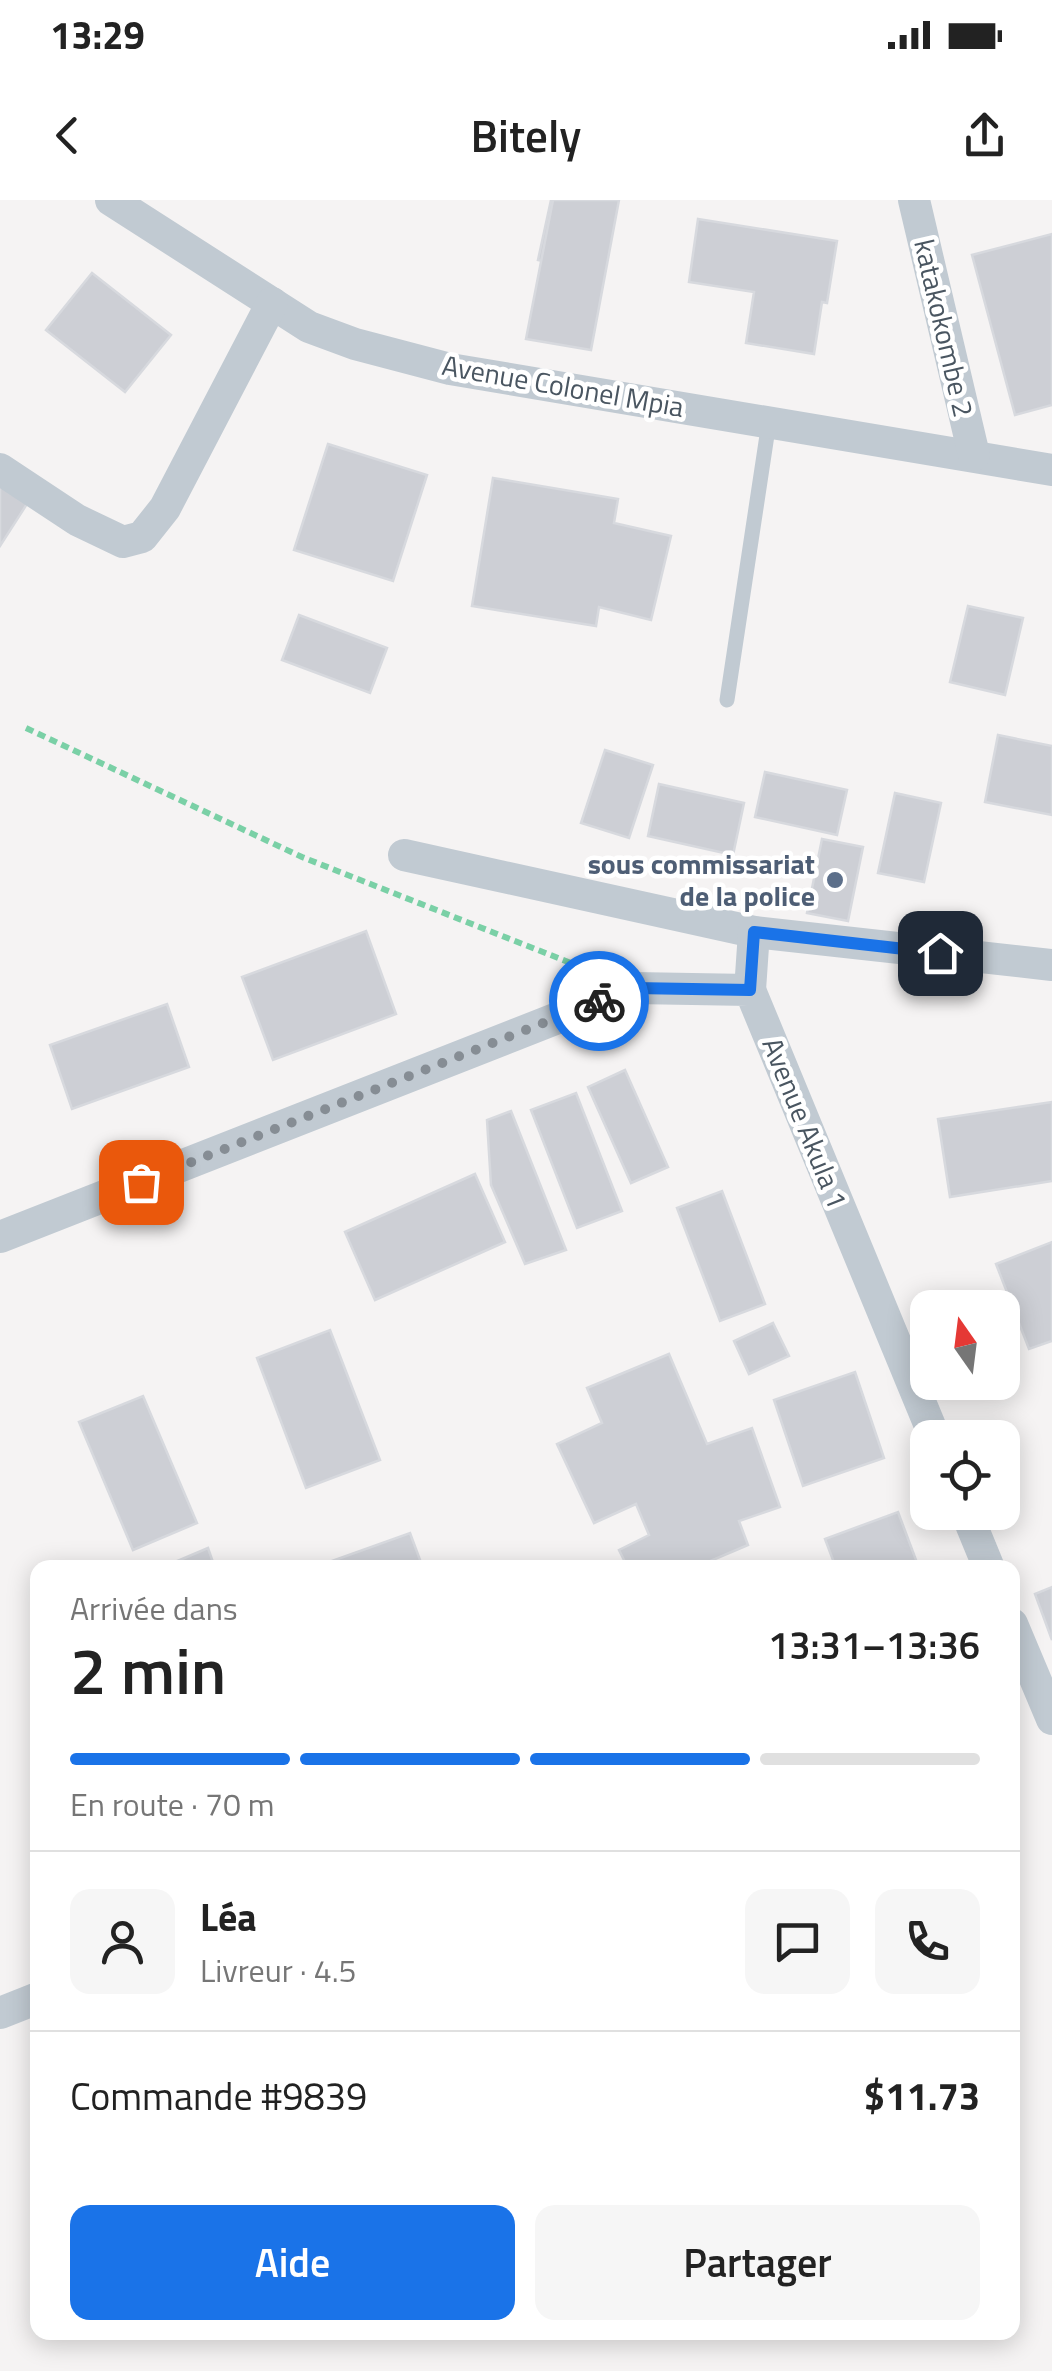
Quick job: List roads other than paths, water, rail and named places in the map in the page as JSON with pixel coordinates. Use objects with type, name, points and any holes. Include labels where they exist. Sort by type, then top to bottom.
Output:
[{"type":"street","name":"Avenue Colonel Mpia","points":[[111,200],[308,327],[355,344],[450,369],[1052,470]]},
{"type":"street","name":"katakokombe 2","points":[[914,200],[974,455]]},
{"type":"street","points":[[0,469],[77,520],[123,542],[142,537],[165,508],[272,303]]},
{"type":"street","points":[[404,855],[754,932],[1052,965]]},
{"type":"street","points":[[0,1237],[634,988],[750,990],[754,932]]},
{"type":"street","name":"Avenue Akula 1","points":[[750,990],[928,1420]]},
{"type":"street","points":[[973,1530],[986,1560]]},
{"type":"street","points":[[1020,1643],[1052,1719]]},
{"type":"street","points":[[0,2013],[30,2001]]},
{"type":"lane","points":[[727,700],[770,421]]},
{"type":"place","name":"sous commissariat de la police","points":[[835,880]]}]
